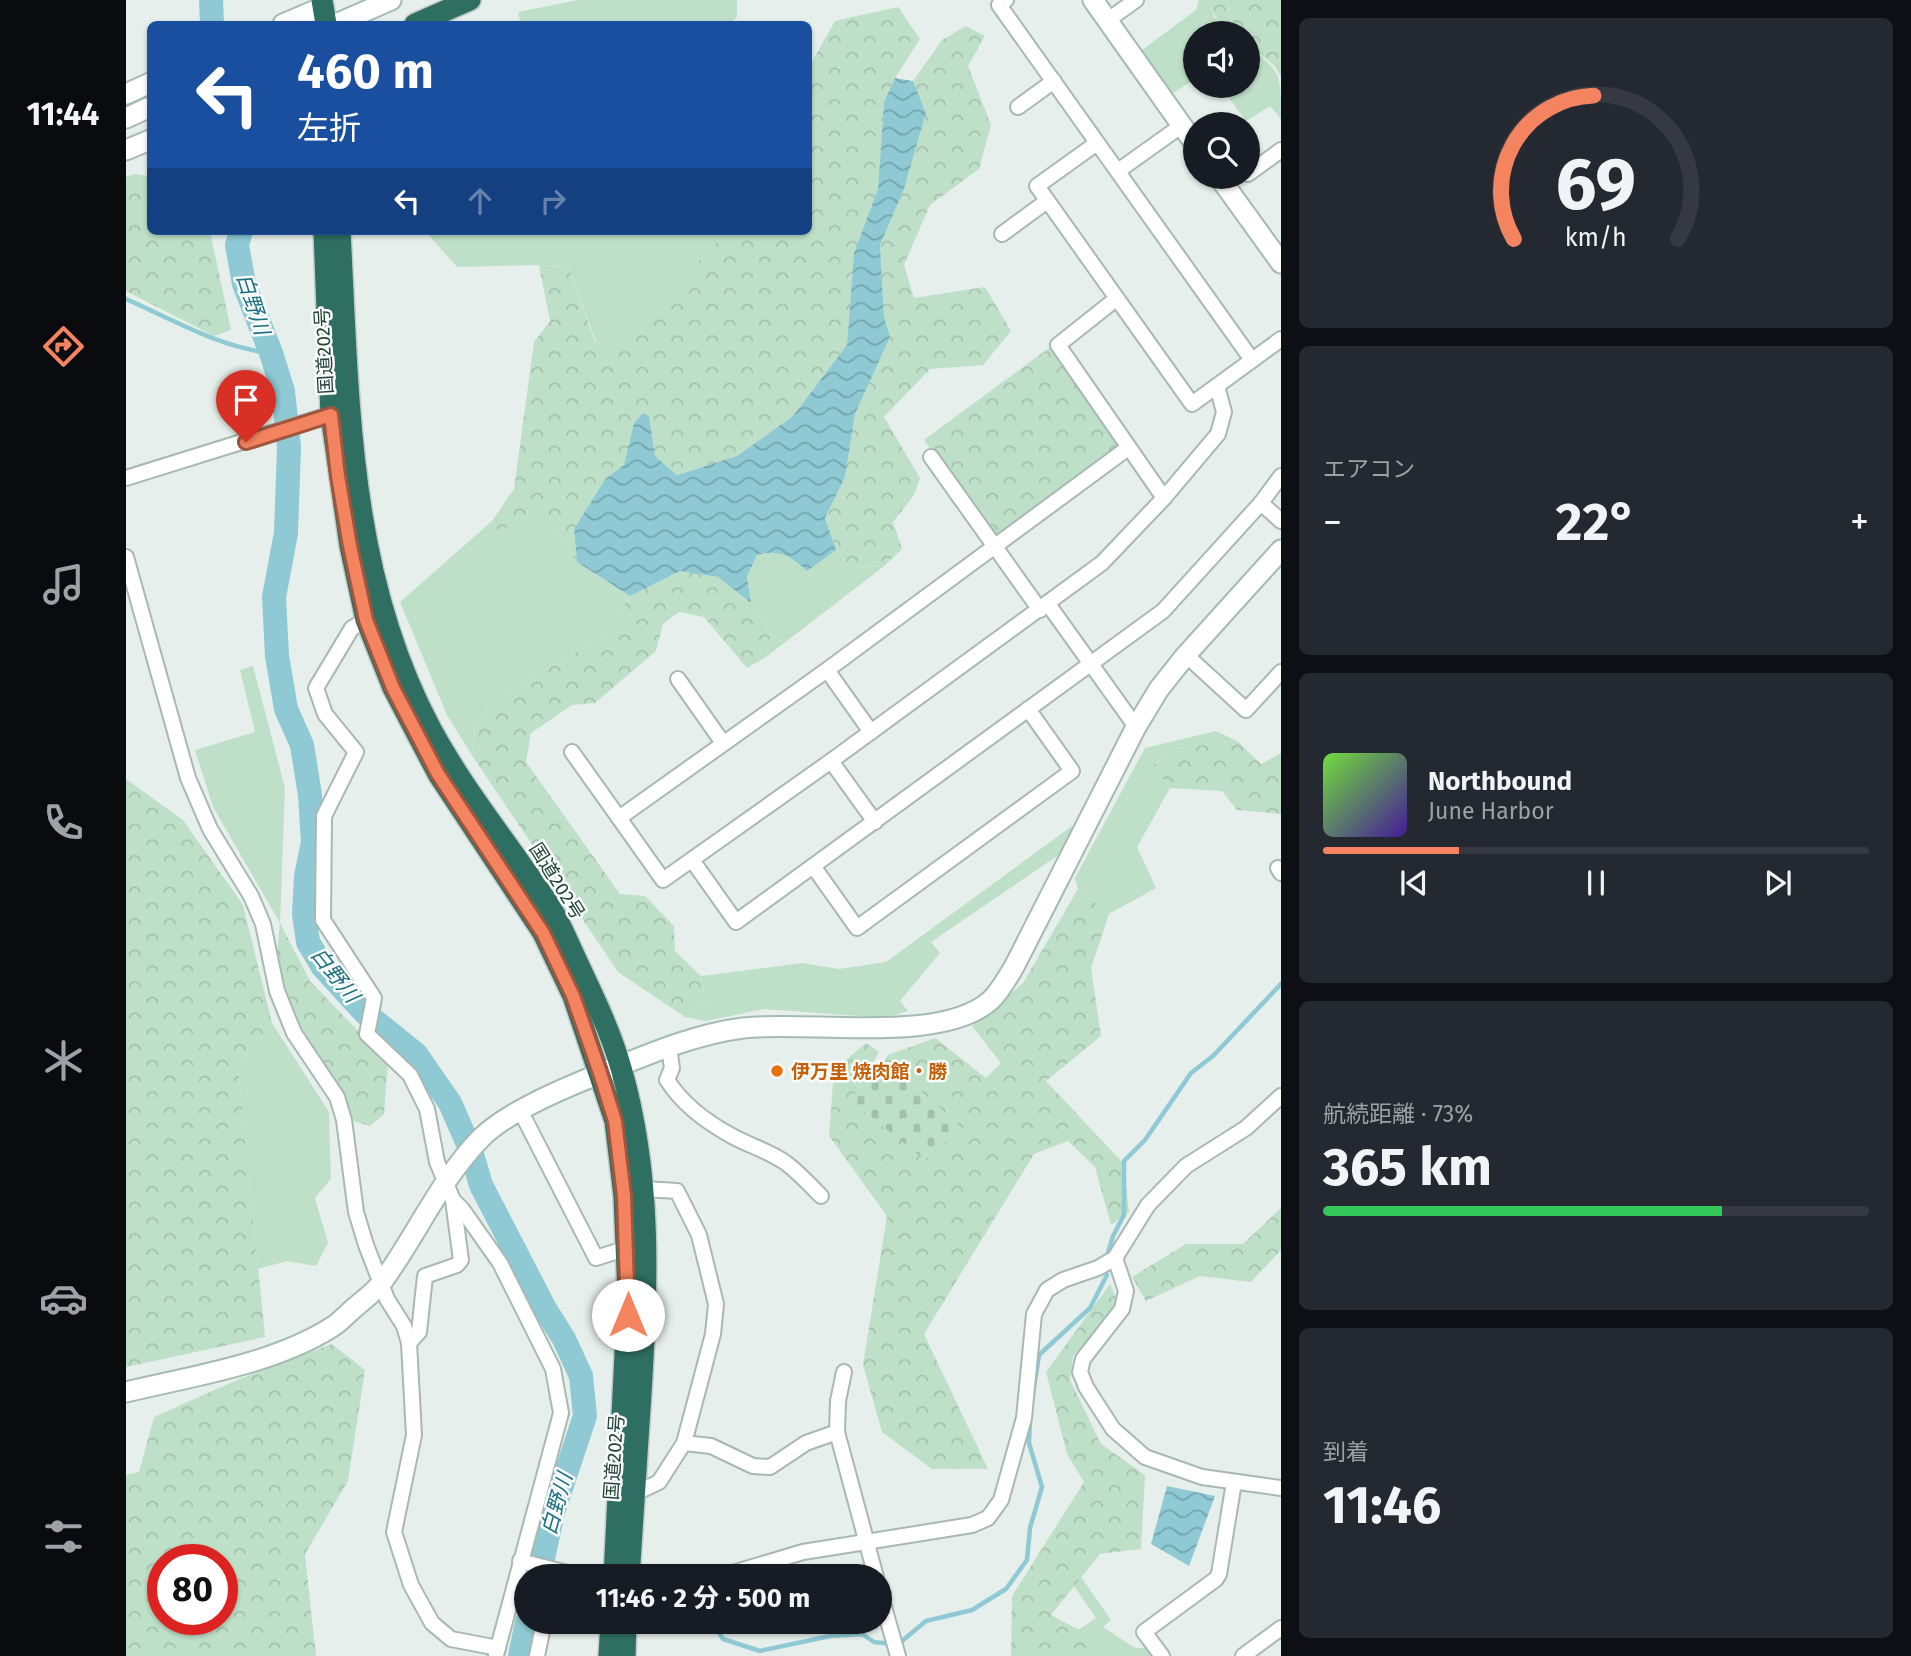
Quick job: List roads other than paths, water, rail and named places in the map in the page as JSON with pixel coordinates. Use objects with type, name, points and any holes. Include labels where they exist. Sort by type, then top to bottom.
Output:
[{"type":"highway","points":[[422,21],[470,0]]},
{"type":"highway","name":"国道202号","points":[[324,235],[340,411],[369,556],[385,618],[431,729],[552,910],[595,1000],[610,1070],[627,1248],[626,1358],[615,1564]]},
{"type":"highway","name":"国道202号","points":[[340,235],[338,476],[366,620],[393,688],[438,774],[543,933],[631,1109],[644,1189],[648,1245],[647,1300],[630,1564]]},
{"type":"highway","points":[[609,1656],[610,1634]]},
{"type":"highway","points":[[625,1656],[626,1634]]},
{"type":"street","points":[[343,21],[391,0]]},
{"type":"street","points":[[1006,0],[999,5],[1252,360]]},
{"type":"street","points":[[1093,0],[1183,129]]},
{"type":"street","points":[[1108,20],[1136,0]]},
{"type":"street","points":[[293,21],[326,11]]},
{"type":"street","points":[[1018,107],[1054,81]]},
{"type":"street","points":[[126,94],[147,84]]},
{"type":"street","points":[[126,118],[147,108]]},
{"type":"street","points":[[1118,171],[1181,126]]},
{"type":"street","points":[[126,150],[147,141]]},
{"type":"street","points":[[1097,143],[1037,186],[1192,404],[1280,341]]},
{"type":"street","points":[[1260,163],[1281,150]]},
{"type":"street","points":[[1240,189],[1281,263]]},
{"type":"street","points":[[1002,234],[1047,201]]},
{"type":"street","points":[[1116,299],[1058,345],[1164,498]]},
{"type":"street","points":[[572,752],[663,880],[1102,563],[1164,498],[1218,434],[1224,412],[1217,386]]},
{"type":"street","points":[[126,478],[340,411]]},
{"type":"street","points":[[619,818],[827,670],[1128,448]]},
{"type":"street","points":[[931,457],[995,546],[1090,664],[1136,727]]},
{"type":"street","points":[[692,860],[736,922],[1163,611],[1261,503],[1281,477]]},
{"type":"street","points":[[1261,503],[1281,521]]},
{"type":"street","points":[[126,1392],[286,1352],[334,1326],[381,1283],[445,1181],[483,1135],[520,1110],[610,1070],[698,1037],[741,1028],[785,1025],[887,1029],[930,1023],[973,1012],[990,1000],[1015,965],[1136,727],[1159,690],[1186,655],[1281,550]]},
{"type":"street","points":[[126,557],[188,778],[210,829],[251,896],[263,924],[277,991],[294,1033],[337,1097],[344,1120],[356,1212],[387,1299],[404,1326],[410,1343],[414,1435],[394,1532],[411,1585],[432,1623],[451,1639],[497,1652],[561,1413],[553,1368],[500,1263],[453,1200]]},
{"type":"street","points":[[366,620],[352,628],[316,688],[325,714],[356,752],[324,816],[323,920],[374,998],[367,1034],[410,1075],[427,1109],[437,1163],[453,1200],[461,1260],[457,1265],[425,1276],[419,1332],[410,1343]]},
{"type":"street","points":[[1186,655],[1246,710],[1281,672]]},
{"type":"street","points":[[827,670],[871,732]]},
{"type":"street","points":[[678,679],[723,743]]},
{"type":"street","points":[[813,866],[857,928],[868,920],[1072,771],[1028,709]]},
{"type":"street","points":[[831,761],[874,822]]},
{"type":"street","points":[[669,1048],[672,1068],[667,1080],[677,1096],[702,1118],[733,1137],[786,1163],[821,1196]]},
{"type":"street","points":[[763,1564],[803,1552],[972,1525],[988,1517],[1001,1500],[1024,1418],[1034,1314],[1047,1290],[1063,1280],[1098,1268],[1115,1258],[1147,1205],[1186,1166],[1246,1128],[1281,1097]]},
{"type":"street","points":[[520,1110],[596,1258],[627,1248]]},
{"type":"street","points":[[634,1494],[659,1482],[684,1443],[713,1334],[716,1304],[699,1234],[677,1191],[644,1189]]},
{"type":"street","points":[[1115,1258],[1126,1291],[1122,1309],[1083,1359],[1080,1373],[1113,1429],[1145,1457],[1202,1477],[1281,1488]]},
{"type":"street","points":[[844,1371],[838,1401],[837,1432],[872,1564]]},
{"type":"street","points":[[684,1443],[711,1446],[753,1466],[770,1467],[806,1443],[837,1432]]},
{"type":"street","points":[[1162,1656],[1144,1632],[1216,1579],[1219,1574],[1234,1482]]},
{"type":"street","points":[[520,1561],[528,1564]]},
{"type":"street","points":[[1243,1656],[1281,1628]]},
{"type":"street","points":[[537,1656],[542,1634]]},
{"type":"water","points":[[895,78],[913,81],[926,113],[904,189],[880,245],[884,317],[890,337],[855,414],[845,477],[825,518],[836,550],[807,571],[796,561],[778,553],[757,555],[747,577],[751,603],[718,577],[680,571],[630,596],[577,562],[574,529],[606,478],[624,465],[634,423],[643,413],[649,416],[655,456],[677,475],[737,456],[793,416],[847,345],[854,253],[878,189],[884,102]]},
{"type":"water","points":[[1167,1486],[1215,1496],[1189,1566],[1151,1544]]},
{"type":"waterway","name":"白野川","points":[[211,0],[212,21]]},
{"type":"waterway","name":"白野川","points":[[240,235],[237,245],[244,284],[283,391],[289,447],[286,533],[274,597],[277,656],[286,709],[302,745],[310,795],[313,842],[306,876],[304,914],[308,942],[323,967],[365,1013],[416,1054],[450,1103],[471,1151],[481,1185],[544,1307],[564,1339],[581,1376],[585,1416],[553,1512],[542,1564]]},
{"type":"waterway","points":[[126,299],[215,339],[271,353]]},
{"type":"waterway","points":[[1108,1253],[1124,1215],[1124,1161],[1145,1140],[1191,1073],[1213,1056],[1281,984]]},
{"type":"waterway","points":[[1033,1394],[1039,1355],[1090,1308],[1107,1275]]},
{"type":"waterway","points":[[862,1634],[874,1642],[892,1644],[902,1641],[926,1621],[972,1610],[1006,1589],[1027,1560],[1030,1528],[1042,1487],[1029,1443],[1030,1420]]},
{"type":"waterway","name":"白野川","points":[[520,1656],[525,1634]]},
{"type":"waterway","points":[[720,1634],[723,1639],[760,1651],[830,1636],[862,1634]]},
{"type":"place","name":"伊万里 焼肉館・勝","points":[[777,1071]]}]
